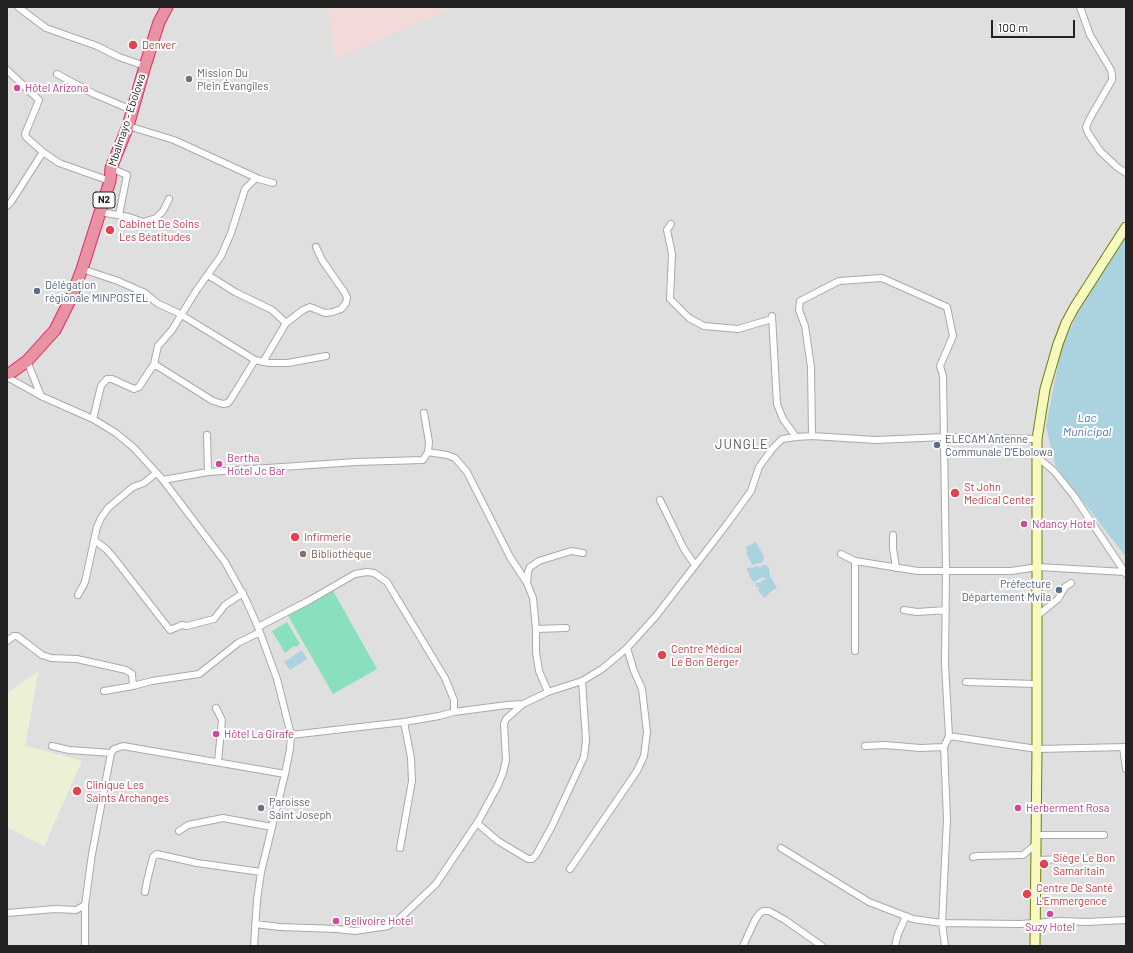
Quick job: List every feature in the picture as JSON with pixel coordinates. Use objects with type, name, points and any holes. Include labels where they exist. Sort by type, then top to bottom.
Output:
[{"type":"highway","name":"Mbalmayo - Ebolowa","points":[[7,375],[27,361],[55,330],[72,296],[110,181],[111,168],[128,126],[159,22],[167,7]]},
{"type":"street","points":[[18,7],[46,28],[97,46],[120,57],[145,66]]},
{"type":"street","points":[[1080,7],[1090,35],[1111,70],[1112,75],[1112,80],[1086,127],[1100,151],[1117,167],[1126,173]]},
{"type":"street","points":[[7,70],[39,100],[25,134],[26,137],[43,152],[64,165],[110,181]]},
{"type":"street","points":[[57,74],[94,94],[132,110]]},
{"type":"street","points":[[128,126],[174,140],[256,178],[273,183]]},
{"type":"street","points":[[7,206],[43,152]]},
{"type":"street","points":[[111,168],[127,175],[119,215]]},
{"type":"street","points":[[93,419],[101,386],[107,379],[112,379],[134,389],[139,387],[154,364],[158,346],[172,330],[178,321],[180,314],[221,256],[231,233],[245,189],[256,178]]},
{"type":"street","points":[[100,212],[129,217],[143,222],[156,218],[163,211],[169,199]]},
{"type":"street","points":[[672,224],[667,230],[672,254],[670,299],[689,318],[704,326],[738,329],[772,318],[777,404],[783,419],[796,437]]},
{"type":"street","points":[[1035,946],[1038,567],[1037,439],[1045,389],[1058,344],[1066,323],[1126,227]]},
{"type":"street","points":[[263,362],[286,323],[307,307],[325,313],[341,310],[346,303],[347,298],[345,293],[322,260],[316,247]]},
{"type":"street","points":[[82,269],[118,281],[145,293],[157,302],[180,314],[254,360],[263,362],[288,362],[326,356]]},
{"type":"street","points":[[208,275],[235,292],[272,310],[286,323]]},
{"type":"street","points":[[812,436],[811,367],[805,326],[799,310],[800,301],[839,281],[882,278],[947,307],[953,336],[940,366],[943,376],[946,570],[945,664],[949,736],[944,747],[947,819],[942,923],[945,946]]},
{"type":"street","points":[[154,364],[214,401],[222,404],[228,403],[231,399],[254,360]]},
{"type":"street","points":[[27,361],[41,396]]},
{"type":"street","points":[[7,375],[41,396],[93,419],[126,440],[163,480],[221,556],[243,593],[259,630],[279,685],[290,735],[290,749],[285,774],[261,872],[257,900],[254,946]]},
{"type":"street","points":[[163,480],[208,472],[356,462],[423,460],[428,452],[429,442],[424,413]]},
{"type":"street","points":[[207,435],[208,472]]},
{"type":"street","points":[[255,924],[280,927],[355,931],[388,926],[397,920],[436,884],[477,823],[497,787],[503,773],[506,760],[504,724],[506,719],[523,704],[548,692],[582,681],[602,669],[627,648],[656,616],[751,491],[759,467],[773,448],[782,439],[812,436],[876,440],[944,438],[1037,439]]},
{"type":"street","points":[[428,452],[455,458],[467,472],[510,557],[527,584],[533,598],[536,629],[536,652],[539,671],[548,692]]},
{"type":"street","points":[[1036,457],[1054,470],[1074,496],[1125,573]]},
{"type":"street","points":[[78,595],[85,582],[97,527],[104,513],[133,487],[144,483],[156,473]]},
{"type":"street","points":[[660,500],[684,549],[695,565]]},
{"type":"street","points":[[893,536],[896,568]]},
{"type":"street","points":[[94,540],[106,549],[114,558],[170,630],[214,619],[225,605],[243,593]]},
{"type":"street","points":[[527,584],[530,567],[539,561],[571,551],[583,553]]},
{"type":"street","points":[[841,554],[854,561],[918,571],[1011,571],[1038,567],[1125,573]]},
{"type":"street","points":[[854,561],[855,651]]},
{"type":"street","points":[[104,691],[152,681],[199,674],[238,643],[259,630],[355,574],[367,572],[374,573],[387,582],[445,678],[454,700],[454,712]]},
{"type":"street","points":[[1037,616],[1058,599],[1065,587],[1071,583]]},
{"type":"street","points":[[904,610],[917,612],[946,610]]},
{"type":"street","points":[[536,629],[566,628]]},
{"type":"street","points":[[7,641],[14,636],[17,636],[42,655],[51,658],[77,659],[126,670],[132,674],[133,686]]},
{"type":"street","points":[[570,869],[625,788],[644,756],[648,732],[642,689],[634,671],[627,648]]},
{"type":"street","points":[[477,823],[498,842],[528,859],[536,855],[552,826],[584,757],[586,740],[582,681]]},
{"type":"street","points":[[966,682],[1037,684]]},
{"type":"street","points":[[290,735],[404,722],[454,712],[523,704]]},
{"type":"street","points":[[216,708],[222,720],[218,762]]},
{"type":"street","points":[[400,848],[412,781],[411,758],[404,722]]},
{"type":"street","points":[[949,736],[1037,749],[1125,747],[1126,769]]},
{"type":"street","points":[[865,746],[885,745],[920,748],[944,747]]},
{"type":"street","points":[[52,746],[69,750],[111,753]]},
{"type":"street","points":[[85,946],[85,905],[95,833],[111,753],[114,749],[123,746],[285,774]]},
{"type":"street","points":[[179,831],[188,825],[223,818],[272,827]]},
{"type":"street","points":[[973,857],[1023,855],[1036,840],[1104,835]]},
{"type":"street","points":[[780,848],[869,902],[913,919],[942,923],[1020,924],[1126,920]]},
{"type":"street","points":[[146,892],[153,857],[157,854],[197,863],[261,872]]},
{"type":"street","points":[[1035,860],[1100,858]]},
{"type":"street","points":[[7,913],[55,909],[76,910],[85,905]]},
{"type":"street","points":[[743,946],[755,920],[760,913],[769,911],[785,920],[822,946]]},
{"type":"street","points":[[895,946],[898,934],[906,916]]},
{"type":"shaded area","points":[[7,7],[1126,7],[1126,946],[7,946],[7,827],[44,846],[81,761],[25,746],[38,672],[7,693]]},
{"type":"shaded area","points":[[327,7],[447,7],[448,10],[335,59]]},
{"type":"green space","points":[[332,589],[377,669],[333,694],[287,614]]},
{"type":"green space","points":[[287,622],[300,644],[296,647],[294,646],[285,653],[272,631]]},
{"type":"green space","points":[[38,672],[25,746],[82,761],[44,846],[7,827],[7,693]]},
{"type":"water","name":"Lac Municipal","points":[[1126,238],[1126,557],[1055,465],[1046,426],[1061,349],[1082,304]]},
{"type":"water","points":[[756,542],[764,557],[763,562],[752,565],[747,555],[746,547]]},
{"type":"water","points":[[766,565],[769,568],[770,576],[777,588],[770,592],[765,598],[759,592],[759,587],[756,587],[755,583],[759,583],[766,578],[763,577],[754,582],[747,571],[749,567],[760,567]]},
{"type":"water","points":[[302,650],[307,659],[290,670],[284,662]]},
{"type":"place","name":"Denver","points":[[133,45]]},
{"type":"place","name":"Mission Du Plein Évangiles","points":[[189,79]]},
{"type":"place","name":"Hôtel Arizona","points":[[17,88]]},
{"type":"place","name":"Cabinet De Soins Les Béatitudes","points":[[110,230]]},
{"type":"place","name":"Délégation régionale MINPOSTEL","points":[[37,291]]},
{"type":"place","name":"ELECAM Antenne Communale D’Ebolowa","points":[[937,445]]},
{"type":"place","name":"Bertha Hotel Jc Bar","points":[[219,464]]},
{"type":"place","name":"St John Medical Center","points":[[955,493]]},
{"type":"place","name":"Ndancy Hotel","points":[[1024,524]]},
{"type":"place","name":"Infirmerie","points":[[295,537]]},
{"type":"place","name":"Bibliothèque","points":[[303,554]]},
{"type":"place","name":"Préfecture Département Mvila","points":[[1059,590]]},
{"type":"place","name":"Centre Médical Le Bon Berger","points":[[662,655]]},
{"type":"place","name":"Hôtel La Girafe","points":[[216,734]]},
{"type":"place","name":"Clinique Les Saints Archanges","points":[[77,791]]},
{"type":"place","name":"Paroisse Saint Joseph","points":[[261,808]]},
{"type":"place","name":"Herberment Rosa","points":[[1018,808]]},
{"type":"place","name":"Siège Le Bon Samaritain","points":[[1044,864]]},
{"type":"place","name":"Centre De Santé L’Emmergence","points":[[1027,894]]},
{"type":"place","name":"Suzy Hotel","points":[[1050,914]]},
{"type":"place","name":"Belivoire Hotel","points":[[336,921]]},
{"type":"district","name":"JUNGLE","points":[[742,445]]}]
